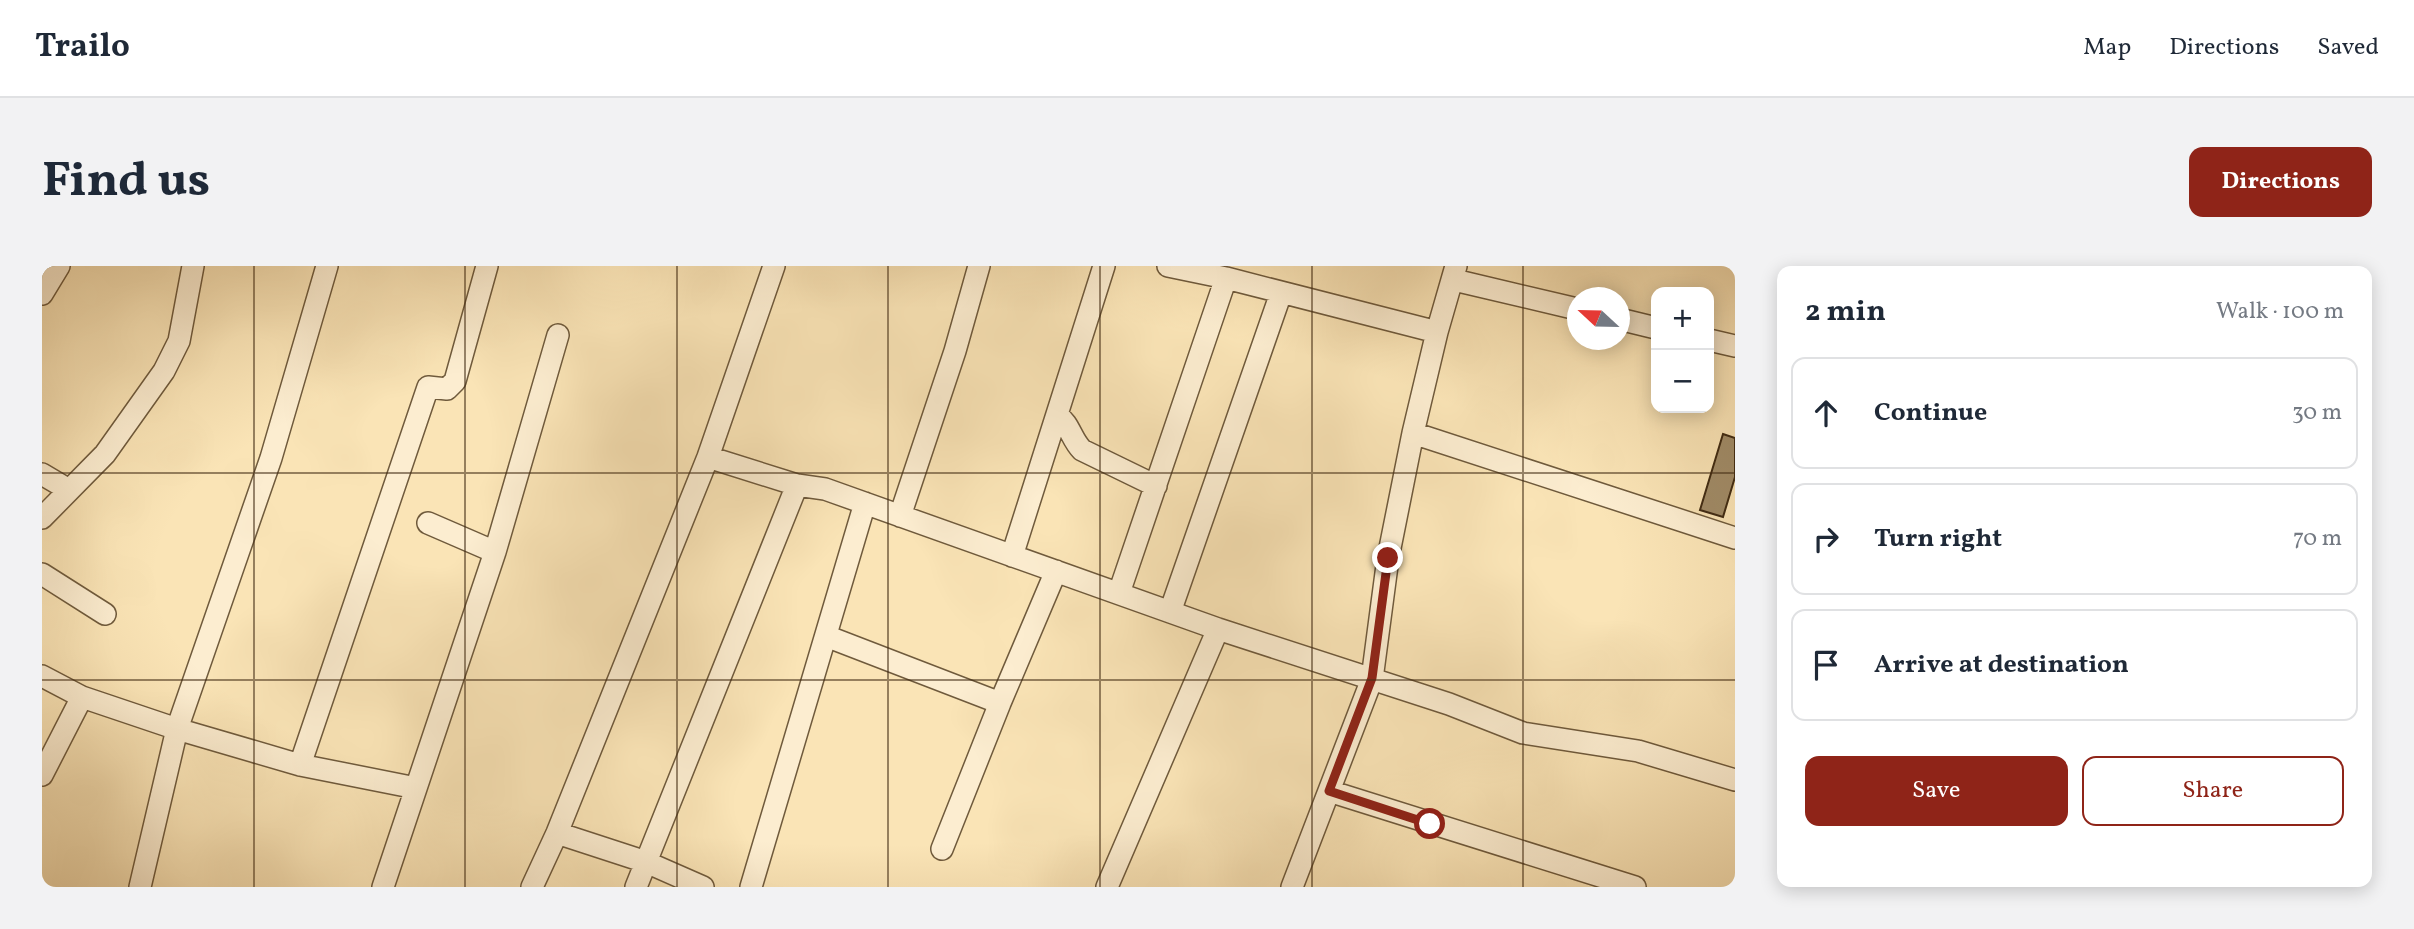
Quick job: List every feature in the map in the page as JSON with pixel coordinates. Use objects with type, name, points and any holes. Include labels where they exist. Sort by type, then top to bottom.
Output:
[{"type":"street","points":[[42,294],[59,266]]},
{"type":"street","points":[[42,518],[104,454],[164,371],[178,341],[193,266]]},
{"type":"street","points":[[141,887],[177,729],[271,458],[327,266]]},
{"type":"street","points":[[300,765],[428,387],[447,388],[454,381],[487,266]]},
{"type":"street","points":[[532,887],[557,833],[708,457],[774,266]]},
{"type":"street","points":[[900,516],[933,423],[979,266]]},
{"type":"street","points":[[1013,556],[1104,266]]},
{"type":"street","points":[[1168,266],[1226,278],[1437,332]]},
{"type":"street","points":[[1292,887],[1372,678],[1388,558],[1413,433],[1437,332],[1455,273],[1567,306]]},
{"type":"street","points":[[1119,593],[1226,278]]},
{"type":"street","points":[[1170,612],[1281,293]]},
{"type":"street","points":[[1630,322],[1651,327]]},
{"type":"street","points":[[383,887],[495,552],[558,335]]},
{"type":"street","points":[[1714,341],[1735,346]]},
{"type":"street","points":[[1057,415],[1066,421],[1075,443],[1082,450],[1156,486]]},
{"type":"street","points":[[1413,433],[1735,537]]},
{"type":"street","points":[[708,457],[797,485],[825,489],[1218,629],[1449,704],[1523,733],[1638,751],[1735,780]]},
{"type":"street","points":[[42,474],[69,490]]},
{"type":"street","points":[[636,887],[797,485]]},
{"type":"street","points":[[751,887],[865,503]]},
{"type":"street","points":[[428,523],[495,552]]},
{"type":"street","points":[[942,849],[1056,571]]},
{"type":"street","points":[[42,574],[105,614]]},
{"type":"street","points":[[1107,887],[1218,629]]},
{"type":"street","points":[[826,636],[1000,703]]},
{"type":"street","points":[[42,676],[82,698],[177,729],[300,765],[416,788]]},
{"type":"street","points":[[42,775],[82,698]]},
{"type":"street","points":[[1329,791],[1635,887]]},
{"type":"street","points":[[557,833],[646,862],[704,887]]},
{"type":"building","points":[[1723,434],[1735,438],[1735,477],[1723,517],[1700,510]]},
{"type":"route","points":[[1388,558],[1372,678],[1329,791],[1430,824]]}]
